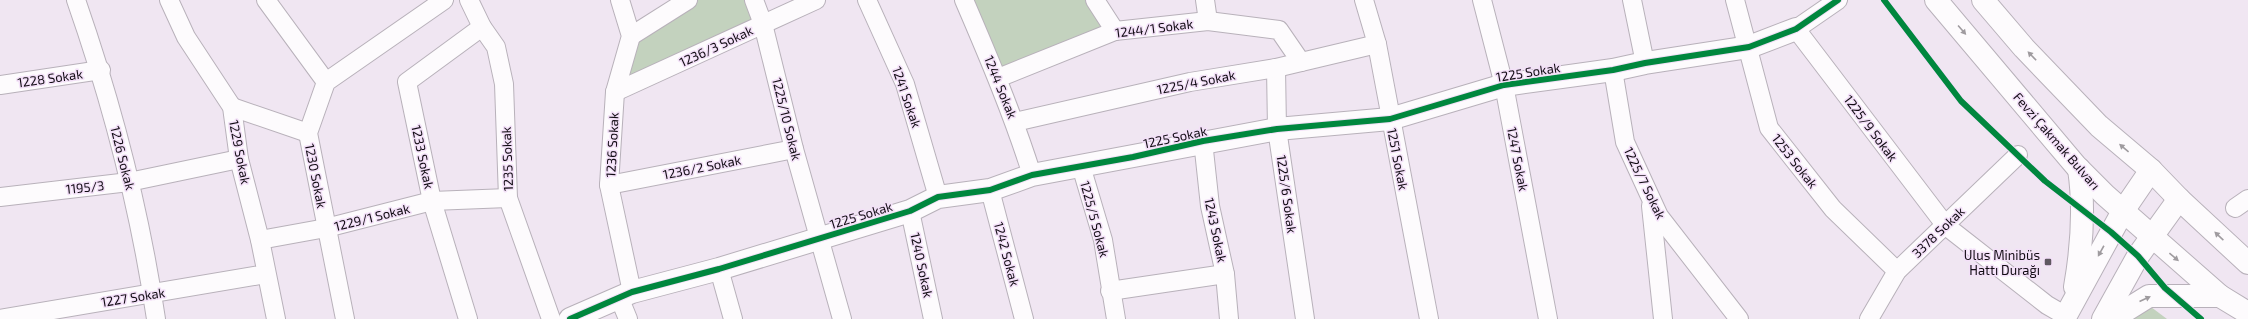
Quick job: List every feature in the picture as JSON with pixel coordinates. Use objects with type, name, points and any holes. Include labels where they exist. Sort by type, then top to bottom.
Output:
[{"type":"main road","name":"Fevzi Çakmak Bulvarı","points":[[1936,0],[2079,169],[2151,237],[2220,296],[2248,313]]},
{"type":"main road","points":[[1983,0],[2024,48],[2099,126],[2151,170],[2179,199],[2248,262]]},
{"type":"main road","name":"1225 Sokak","points":[[570,319],[626,295],[719,269],[910,211],[938,197],[990,190],[1032,175],[1277,129],[1390,119],[1504,85],[1613,70],[1645,63],[1749,47],[1796,29]]},
{"type":"main road","points":[[2067,313],[2079,264],[2083,226],[2083,197],[2079,169]]},
{"type":"main road","points":[[2067,313],[2123,211],[2151,170]]},
{"type":"main road","points":[[2103,319],[2129,269],[2179,199]]},
{"type":"main road","points":[[2112,319],[2149,296],[2220,296]]},
{"type":"street","name":"1226 Sokak","points":[[76,0],[101,70],[129,182],[156,319]]},
{"type":"street","name":"1229 Sokak","points":[[169,0],[186,37],[232,107],[239,159],[260,240],[276,319]]},
{"type":"street","points":[[266,0],[326,82],[444,0]]},
{"type":"street","name":"1235 Sokak","points":[[469,0],[482,27],[496,47],[504,84],[508,198],[551,319]]},
{"type":"street","points":[[620,0],[631,36],[688,0]]},
{"type":"street","name":"1225/10 Sokak","points":[[754,0],[763,24],[794,149],[842,319]]},
{"type":"street","name":"1236/3 Sokak","points":[[615,92],[816,0]]},
{"type":"street","name":"1241 Sokak","points":[[867,0],[905,84],[938,197]]},
{"type":"street","name":"1244 Sokak","points":[[964,0],[998,78],[1015,122],[1032,175]]},
{"type":"street","points":[[1095,0],[1115,31]]},
{"type":"street","points":[[1205,0],[1208,21]]},
{"type":"street","name":"1251 Sokak","points":[[1364,0],[1377,44],[1429,319]]},
{"type":"street","name":"1247 Sokak","points":[[1482,0],[1504,85],[1548,319]]},
{"type":"street","points":[[1632,0],[1645,63]]},
{"type":"street","name":"1253 Sokak","points":[[1735,0],[1749,47],[1769,128],[1833,209],[1897,271]]},
{"type":"street","points":[[1796,29],[1838,0]]},
{"type":"street","name":"1244/1 Sokak","points":[[998,78],[1115,31],[1208,21],[1279,30],[1301,62]]},
{"type":"street","name":"1233 Sokak","points":[[468,319],[432,201],[408,82],[482,27]]},
{"type":"street","name":"1225/9 Sokak","points":[[1796,29],[1946,226],[2047,305],[2067,313]]},
{"type":"street","name":"1236 Sokak","points":[[628,319],[626,295],[610,186],[615,92],[631,36]]},
{"type":"street","name":"1225/4 Sokak","points":[[1015,122],[1190,82],[1276,68],[1377,44]]},
{"type":"street","name":"1225/6 Sokak","points":[[1276,68],[1277,129],[1305,319]]},
{"type":"street","name":"1228 Sokak","points":[[0,85],[101,70]]},
{"type":"street","name":"1225/7 Sokak","points":[[1613,70],[1625,142],[1659,216],[1739,319]]},
{"type":"street","name":"1230 Sokak","points":[[326,82],[308,133],[345,319]]},
{"type":"street","points":[[232,107],[308,133]]},
{"type":"street","name":"1243 Sokak","points":[[1203,142],[1210,206],[1225,274],[1229,319]]},
{"type":"street","name":"1236/2 Sokak","points":[[610,186],[794,149]]},
{"type":"street","name":"3378 Sokak","points":[[1870,319],[1897,271],[1946,226],[2018,155]]},
{"type":"street","name":"1195/3","points":[[0,197],[129,182],[239,159]]},
{"type":"street","name":"1225/5 Sokak","points":[[1081,166],[1104,240],[1110,291],[1116,319]]},
{"type":"street","name":"1242 Sokak","points":[[990,190],[1024,319]]},
{"type":"street","points":[[1650,197],[1663,319]]},
{"type":"street","name":"1229/1 Sokak","points":[[260,240],[326,228],[432,201],[508,198]]},
{"type":"street","name":"1240 Sokak","points":[[910,211],[933,319]]},
{"type":"street","points":[[719,269],[733,319]]},
{"type":"street","name":"1227 Sokak","points":[[0,319],[266,274]]},
{"type":"street","points":[[1110,291],[1225,274]]},
{"type":"green space","points":[[688,0],[754,0],[763,24],[615,92],[631,36]]},
{"type":"green space","points":[[964,0],[1095,0],[1115,31],[998,78]]},
{"type":"green space","points":[[2143,301],[2167,319],[2130,319]]},
{"type":"cycle path","points":[[570,319],[632,292],[719,269],[910,211],[938,197],[990,190],[1032,175],[1133,157],[1203,141],[1277,129],[1390,119],[1504,85],[1613,70],[1645,63],[1749,47],[1796,29],[1838,0]]},
{"type":"cycle path","points":[[1884,0],[1961,101],[2045,181],[2111,232],[2138,256],[2165,288],[2201,319]]},
{"type":"place","name":"Ulus Minibüs Hattı Durağı","points":[[2048,262]]}]
